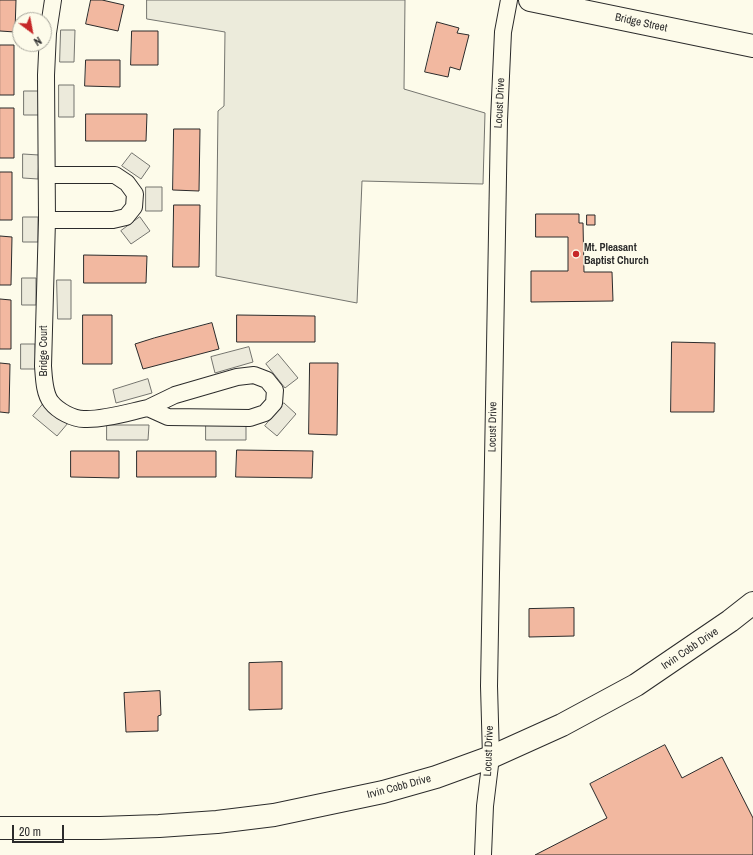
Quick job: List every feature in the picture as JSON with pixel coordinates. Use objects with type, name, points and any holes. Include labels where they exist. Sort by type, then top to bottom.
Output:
[{"type":"main road","name":"Bridge Street","points":[[530,0],[753,46]]},
{"type":"main road","name":"Irvin Cobb Drive","points":[[0,828],[100,828],[217,822],[274,815],[383,792],[436,777],[491,757],[562,726],[636,685],[730,621],[753,603]]},
{"type":"street","name":"Bridge Court","points":[[53,0],[48,33],[46,75],[47,220],[43,366],[45,386],[51,402],[63,413],[82,419],[98,418],[148,408],[175,395],[237,377],[254,375],[268,380],[275,390],[274,403],[265,413],[250,418],[168,417],[148,408]]},
{"type":"street","name":"Locust Drive","points":[[483,855],[484,806],[491,757],[489,686],[499,128],[503,32],[509,0]]},
{"type":"street","points":[[47,175],[115,175],[128,183],[135,194],[134,207],[126,217],[113,220],[47,220]]},
{"type":"shaded area","points":[[147,0],[405,0],[404,89],[485,113],[483,184],[362,181],[357,303],[216,276],[218,111],[224,106],[225,32],[147,19]]},
{"type":"shaded area","points":[[61,30],[75,30],[74,62],[60,62]]},
{"type":"shaded area","points":[[59,85],[74,85],[74,117],[59,117]]},
{"type":"shaded area","points":[[24,91],[39,91],[39,115],[24,115]]},
{"type":"shaded area","points":[[132,153],[150,166],[141,179],[122,166]]},
{"type":"shaded area","points":[[23,154],[39,155],[38,179],[23,178]]},
{"type":"shaded area","points":[[146,187],[162,187],[162,211],[146,211]]},
{"type":"shaded area","points":[[23,217],[38,217],[38,242],[23,242]]},
{"type":"shaded area","points":[[140,217],[150,231],[131,244],[121,231]]},
{"type":"shaded area","points":[[22,278],[36,278],[36,305],[22,305]]},
{"type":"shaded area","points":[[57,280],[71,280],[71,319],[58,319]]},
{"type":"shaded area","points":[[21,344],[35,344],[36,369],[21,369]]},
{"type":"shaded area","points":[[249,347],[253,362],[215,373],[211,357]]},
{"type":"shaded area","points":[[278,354],[298,378],[285,388],[266,364]]},
{"type":"shaded area","points":[[148,379],[152,393],[116,403],[113,390]]},
{"type":"shaded area","points":[[44,403],[68,423],[57,436],[33,416]]},
{"type":"shaded area","points":[[284,403],[296,414],[277,436],[265,426]]},
{"type":"shaded area","points":[[107,425],[149,425],[148,440],[107,440]]},
{"type":"shaded area","points":[[206,425],[246,425],[246,440],[206,440]]},
{"type":"building","points":[[0,0],[16,0],[16,12],[12,12],[12,32],[0,31]]},
{"type":"building","points":[[91,0],[102,0],[124,5],[118,31],[86,24]]},
{"type":"building","points":[[437,22],[459,28],[457,33],[469,35],[460,70],[450,67],[448,77],[425,72]]},
{"type":"building","points":[[132,31],[158,31],[158,65],[131,65]]},
{"type":"building","points":[[0,45],[12,45],[12,52],[14,52],[14,95],[0,95]]},
{"type":"building","points":[[86,60],[120,60],[120,87],[85,86]]},
{"type":"building","points":[[0,108],[14,108],[14,158],[0,158]]},
{"type":"building","points":[[86,114],[147,114],[146,141],[86,141]]},
{"type":"building","points":[[174,129],[200,129],[199,191],[173,190]]},
{"type":"building","points":[[0,172],[12,172],[12,220],[0,220]]},
{"type":"building","points":[[174,205],[200,205],[199,267],[173,267]]},
{"type":"building","name":"Mt. Pleasant Baptist Church","points":[[536,214],[579,214],[579,223],[583,223],[584,272],[612,272],[613,301],[531,302],[531,271],[568,271],[568,237],[536,237]]},
{"type":"building","points":[[587,215],[595,215],[595,225],[587,225]]},
{"type":"building","points":[[0,236],[12,237],[11,285],[0,285]]},
{"type":"building","points":[[84,255],[147,256],[146,283],[84,283]]},
{"type":"building","points":[[0,299],[11,300],[11,349],[0,349]]},
{"type":"building","points":[[83,315],[112,315],[112,364],[83,364]]},
{"type":"building","points":[[237,315],[315,316],[315,342],[237,342]]},
{"type":"building","points":[[212,323],[219,349],[143,369],[135,344]]},
{"type":"building","points":[[672,342],[715,343],[714,412],[671,412]]},
{"type":"building","points":[[0,363],[10,364],[9,413],[0,412]]},
{"type":"building","points":[[310,363],[338,363],[337,435],[309,434]]},
{"type":"building","points":[[237,450],[313,451],[312,478],[236,477]]},
{"type":"building","points":[[71,451],[119,451],[119,478],[71,477]]},
{"type":"building","points":[[137,451],[216,451],[216,477],[137,477]]},
{"type":"building","points":[[574,608],[574,636],[529,637],[529,609]]},
{"type":"building","points":[[282,662],[282,709],[249,710],[249,663]]},
{"type":"building","points":[[160,691],[161,715],[158,716],[158,731],[126,732],[124,693]]},
{"type":"building","points":[[665,745],[682,778],[722,757],[753,818],[753,855],[535,855],[607,818],[590,784]]},
{"type":"place","name":"Mt. Pleasant Baptist Church","points":[[576,254]]}]
